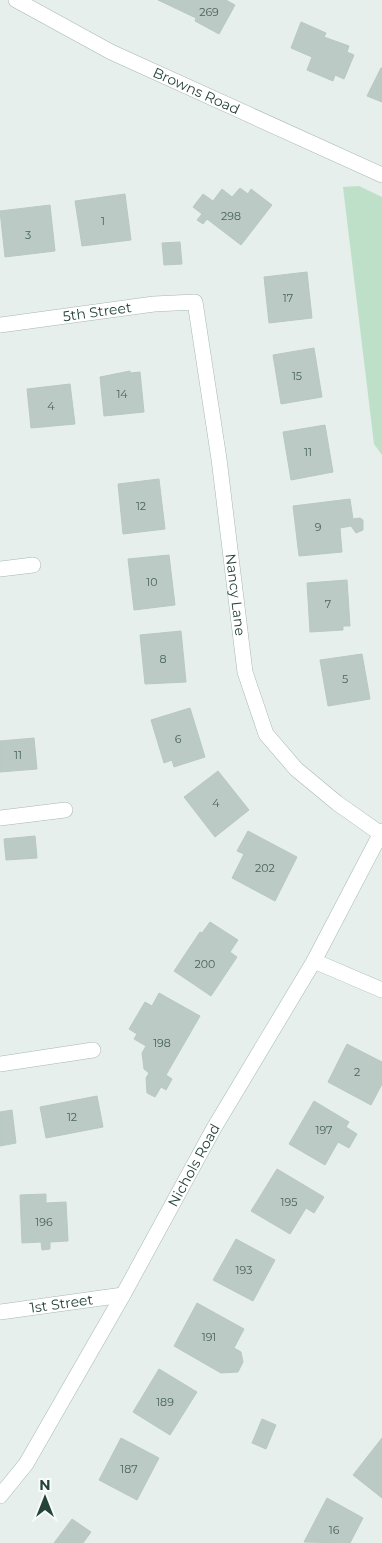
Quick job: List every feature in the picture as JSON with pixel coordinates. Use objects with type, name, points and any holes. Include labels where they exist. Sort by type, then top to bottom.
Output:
[{"type":"street","name":"Browns Road","points":[[16,0],[111,52],[382,175]]},
{"type":"street","name":"5th Street","points":[[0,325],[154,304],[195,302]]},
{"type":"street","name":"Nancy Lane","points":[[195,302],[218,459],[245,672],[266,734],[296,769],[337,803],[381,832]]},
{"type":"street","points":[[0,569],[33,565]]},
{"type":"street","points":[[0,818],[65,810]]},
{"type":"street","name":"Nichols Road","points":[[0,1496],[26,1464],[123,1295],[214,1128],[314,961],[381,832]]},
{"type":"street","points":[[314,961],[382,990]]},
{"type":"street","points":[[0,1064],[93,1050]]},
{"type":"street","name":"1st Street","points":[[0,1312],[123,1295]]},
{"type":"green space","points":[[359,186],[382,197],[382,455],[374,444],[343,187]]},
{"type":"building","points":[[158,0],[226,0],[235,5],[219,34],[195,21],[196,18]]},
{"type":"building","points":[[301,22],[326,33],[324,37],[349,46],[347,52],[354,55],[344,79],[335,75],[333,81],[307,70],[312,57],[291,48]]},
{"type":"building","points":[[382,68],[382,102],[367,96]]},
{"type":"building","points":[[240,188],[248,194],[251,189],[272,205],[241,245],[207,219],[203,224],[197,220],[202,214],[193,207],[203,194],[213,201],[222,189],[232,197]]},
{"type":"building","points":[[125,194],[131,240],[82,246],[75,201]]},
{"type":"building","points":[[50,205],[55,251],[5,257],[0,211]]},
{"type":"building","points":[[180,242],[182,264],[164,265],[162,243]]},
{"type":"building","points":[[307,272],[312,318],[269,323],[264,277]]},
{"type":"building","points":[[314,348],[322,397],[281,404],[273,355]]},
{"type":"building","points":[[130,371],[130,373],[140,372],[144,412],[104,416],[100,377]]},
{"type":"building","points":[[70,384],[75,424],[31,428],[27,389]]},
{"type":"building","points":[[325,425],[333,472],[291,480],[283,432]]},
{"type":"building","points":[[159,479],[165,529],[123,534],[118,484]]},
{"type":"building","points":[[350,499],[353,519],[360,518],[363,520],[363,530],[356,533],[351,526],[340,528],[342,552],[299,556],[293,506]]},
{"type":"building","points":[[169,555],[175,605],[134,610],[128,559]]},
{"type":"building","points":[[347,580],[350,626],[343,626],[343,630],[310,632],[307,583]]},
{"type":"building","points":[[181,631],[186,682],[145,684],[140,635]]},
{"type":"building","points":[[362,654],[370,699],[328,706],[320,660]]},
{"type":"building","points":[[190,708],[205,757],[174,767],[172,760],[164,763],[151,720]]},
{"type":"building","points":[[34,738],[37,769],[0,772],[0,741]]},
{"type":"building","points":[[218,771],[249,810],[215,837],[184,797]]},
{"type":"building","points":[[248,831],[297,857],[275,901],[232,878],[244,854],[237,851]]},
{"type":"building","points":[[35,836],[37,858],[6,860],[4,839]]},
{"type":"building","points":[[210,922],[238,940],[230,952],[237,957],[211,996],[174,971],[200,932],[202,933]]},
{"type":"building","points":[[159,993],[200,1016],[166,1075],[172,1079],[166,1090],[161,1087],[155,1097],[147,1093],[146,1078],[149,1073],[144,1069],[142,1053],[146,1046],[134,1039],[137,1034],[129,1029],[145,1002],[152,1006]]},
{"type":"building","points":[[347,1044],[382,1062],[382,1084],[371,1105],[328,1082]]},
{"type":"building","points":[[97,1096],[103,1127],[46,1138],[40,1107]]},
{"type":"building","points":[[314,1101],[349,1122],[346,1127],[357,1134],[349,1148],[338,1142],[325,1165],[289,1144]]},
{"type":"building","points":[[12,1110],[16,1143],[0,1146],[0,1112]]},
{"type":"building","points":[[277,1169],[324,1197],[314,1213],[306,1208],[290,1234],[251,1211]]},
{"type":"building","points":[[46,1194],[46,1203],[66,1202],[68,1241],[50,1242],[50,1249],[42,1250],[41,1242],[22,1243],[20,1195]]},
{"type":"building","points":[[236,1239],[275,1260],[253,1301],[213,1280]]},
{"type":"building","points":[[197,1303],[244,1329],[234,1348],[241,1352],[243,1362],[238,1372],[221,1373],[174,1346]]},
{"type":"building","points":[[159,1369],[197,1392],[170,1435],[133,1412]]},
{"type":"building","points":[[262,1419],[276,1425],[266,1449],[252,1443]]},
{"type":"building","points":[[121,1438],[159,1458],[137,1500],[99,1480]]},
{"type":"building","points":[[382,1438],[382,1498],[353,1475]]},
{"type":"building","points":[[327,1498],[363,1518],[350,1543],[304,1542]]},
{"type":"building","points":[[72,1519],[91,1532],[83,1543],[54,1543]]}]
